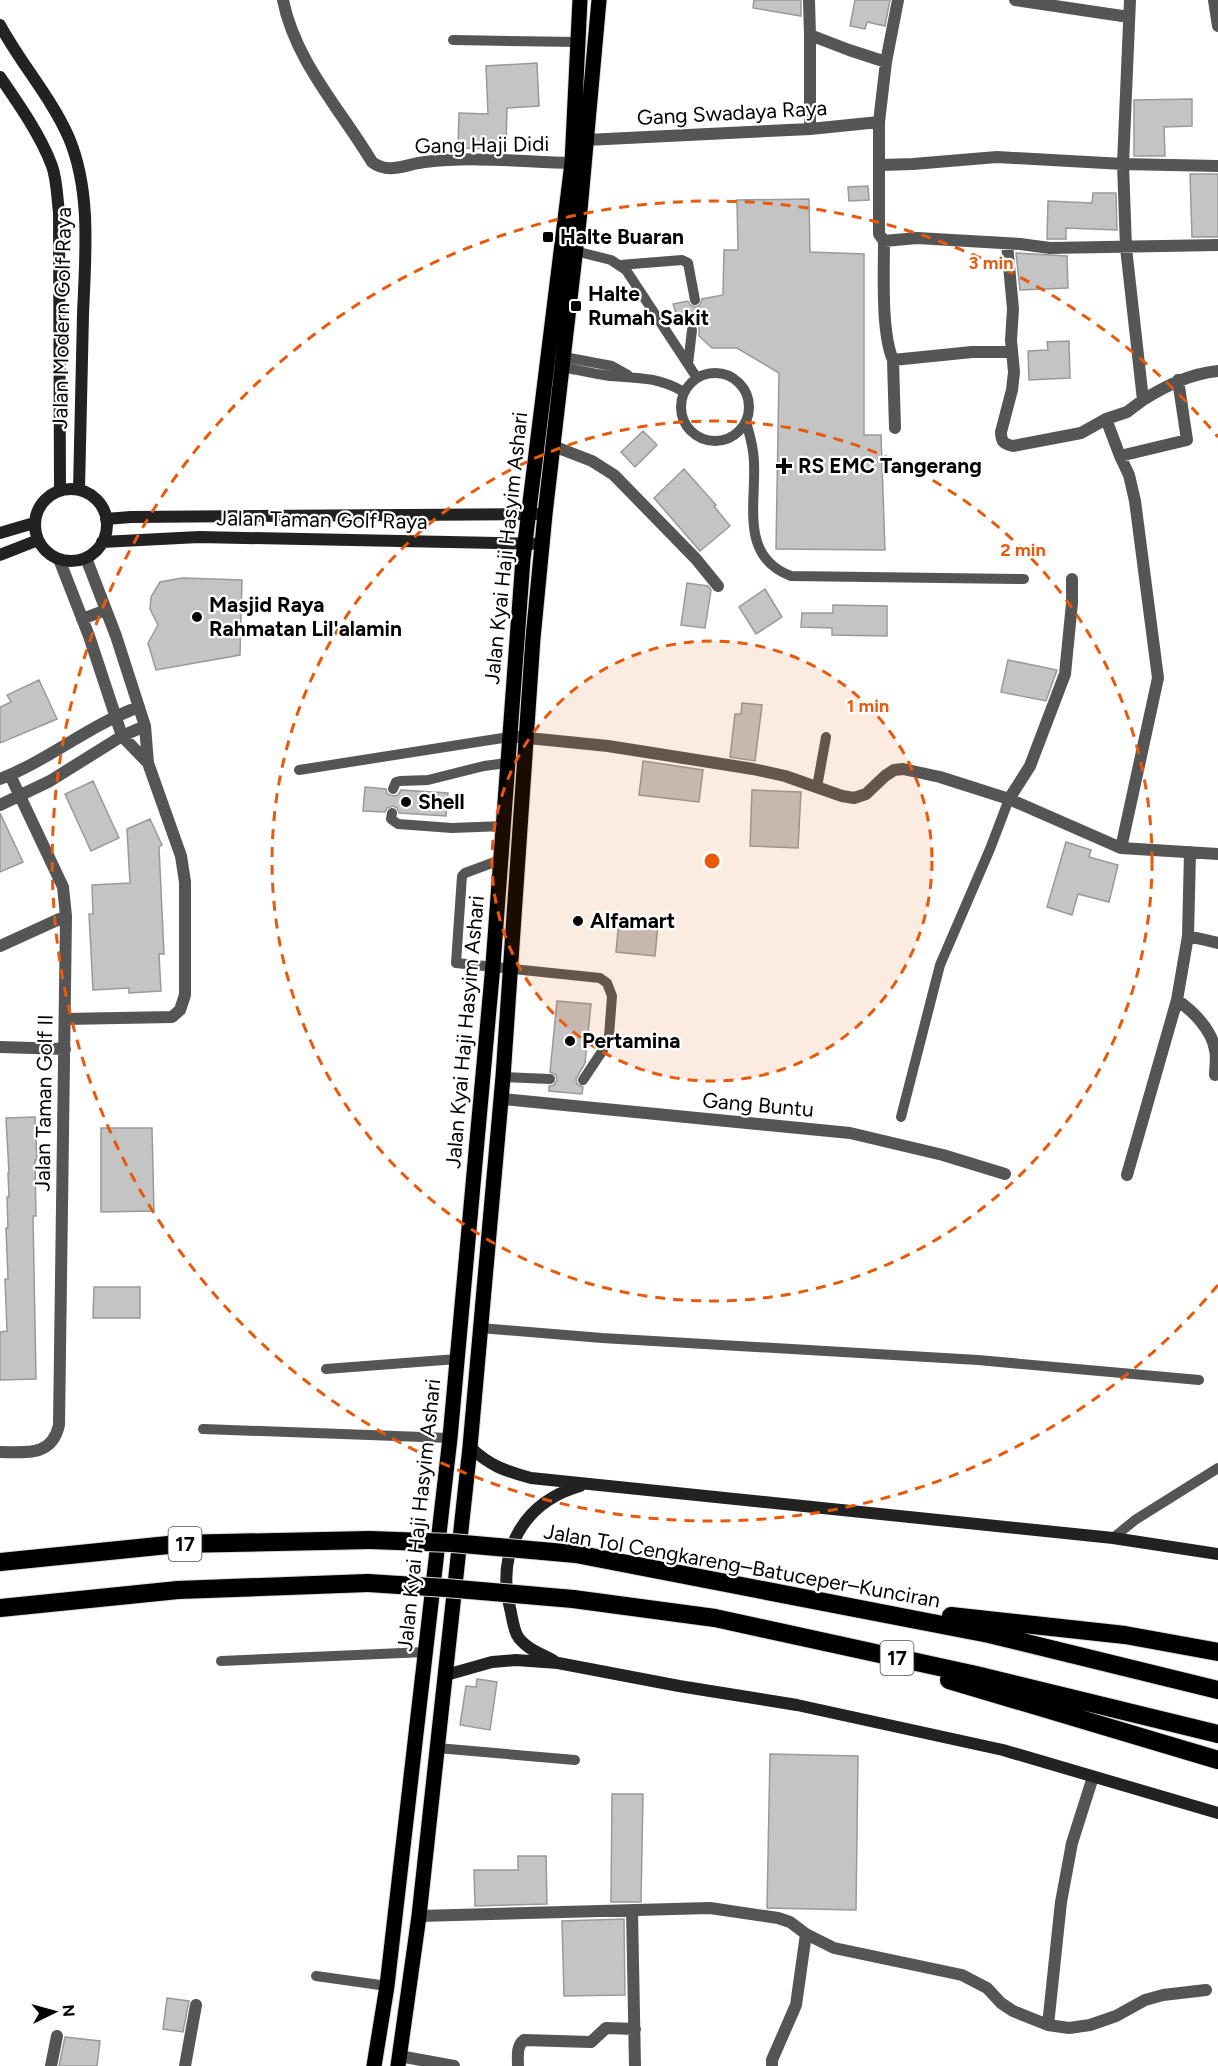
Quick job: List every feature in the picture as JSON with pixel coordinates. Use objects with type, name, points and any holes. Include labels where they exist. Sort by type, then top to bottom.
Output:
[{"type":"highway","name":"Jalan Tol Cengkareng–Batuceper–Kunciran","points":[[0,1562],[178,1544],[370,1540],[453,1543],[576,1554],[989,1634],[1218,1690]]},
{"type":"highway","name":"17","points":[[0,1608],[178,1590],[368,1583],[573,1599],[715,1618],[976,1675],[1218,1734]]},
{"type":"highway","points":[[836,1604],[1125,1635],[1218,1652]]},
{"type":"highway","points":[[822,1643],[1218,1760]]},
{"type":"main road","name":"Jalan Kyai Haji Hasyim Ashari","points":[[374,2066],[387,1986],[450,1438],[484,1076],[525,544],[572,163],[580,0]]},
{"type":"main road","name":"Jalan Kyai Haji Hasyim Ashari","points":[[398,2061],[419,1916],[470,1447],[512,967],[526,738],[542,544],[563,362],[581,253],[586,140],[599,0]]},
{"type":"main road","points":[[484,1076],[503,1077]]},
{"type":"street","name":"Gang Haji Didi","points":[[283,0],[293,35],[372,162],[380,168],[393,169],[425,161],[572,163]]},
{"type":"street","points":[[809,0],[810,129]]},
{"type":"street","points":[[895,428],[893,360],[889,351],[886,326],[884,241],[879,234],[879,122],[886,62],[898,0]]},
{"type":"street","points":[[1015,0],[1129,17]]},
{"type":"street","points":[[1130,0],[1123,164],[1126,248],[1143,400]]},
{"type":"street","points":[[1214,0],[1218,26]]},
{"type":"street","name":"Jalan Modern Golf Raya","points":[[0,25],[46,94],[69,138],[77,160],[85,231],[79,489]]},
{"type":"street","points":[[810,35],[886,62]]},
{"type":"street","name":"Jalan Modern Golf Raya","points":[[0,76],[26,114],[52,166],[56,189],[59,212],[60,490]]},
{"type":"street","name":"Gang Swadaya Raya","points":[[586,140],[810,129],[879,122]]},
{"type":"street","points":[[880,165],[997,157],[1123,164],[1218,166]]},
{"type":"street","points":[[884,241],[917,238],[1050,248],[1218,245]]},
{"type":"street","points":[[1007,244],[1013,309],[1014,372],[1012,390],[1001,432],[1001,440],[1005,444],[1013,446],[1081,433],[1127,412],[1178,380],[1199,373],[1218,372]]},
{"type":"street","points":[[893,360],[972,352],[1012,352]]},
{"type":"street","points":[[1120,456],[1192,440],[1178,380]]},
{"type":"street","points":[[1106,420],[1129,475],[1133,493],[1158,678],[1121,848]]},
{"type":"street","points":[[553,447],[592,461],[614,475],[696,559],[718,586]]},
{"type":"street","points":[[79,489],[89,493],[103,509],[106,531],[95,552],[86,558],[72,561],[59,559],[46,552],[38,540],[34,523],[38,509],[47,497],[60,490],[79,489]]},
{"type":"street","name":"Jalan Taman Golf Raya","points":[[106,519],[545,514]]},
{"type":"street","points":[[0,533],[34,523]]},
{"type":"street","name":"Jalan Taman Golf Raya","points":[[102,542],[199,537],[542,544]]},
{"type":"street","points":[[0,555],[38,540]]},
{"type":"street","points":[[65,1019],[172,1017],[180,1011],[185,995],[185,882],[181,856],[148,764],[145,726],[139,707],[116,636],[86,558]]},
{"type":"street","points":[[59,559],[123,736],[148,764]]},
{"type":"street","points":[[1009,799],[1030,766],[1065,674],[1072,603],[1071,579]]},
{"type":"street","points":[[82,619],[106,610]]},
{"type":"street","points":[[5,777],[41,760],[115,716],[139,707]]},
{"type":"street","points":[[0,805],[50,781],[123,736],[145,726]]},
{"type":"street","points":[[509,737],[608,746],[753,769],[785,776],[854,798],[866,794],[894,770],[903,769],[940,777],[1009,799],[1121,848],[1218,855]]},
{"type":"street","name":"Jalan Taman Golf II","points":[[0,1452],[31,1452],[45,1448],[53,1442],[59,1425],[66,916],[63,887],[20,797],[5,777]]},
{"type":"street","points":[[1127,1175],[1177,1000],[1188,936],[1190,852]]},
{"type":"street","points":[[0,946],[66,916]]},
{"type":"street","points":[[1188,936],[1218,943]]},
{"type":"street","points":[[1177,1000],[1188,1007],[1213,1042],[1216,1053],[1215,1075]]},
{"type":"street","points":[[0,1047],[65,1049]]},
{"type":"street","name":"Gang Buntu","points":[[501,1099],[850,1133],[943,1155],[1005,1174]]},
{"type":"street","points":[[470,1447],[486,1462],[506,1472],[531,1478],[1113,1538],[1218,1554]]},
{"type":"street","points":[[558,1663],[529,1648],[517,1635],[509,1602],[506,1575],[510,1549],[522,1525],[540,1505],[562,1491],[588,1484]]},
{"type":"street","points":[[446,1675],[492,1662],[516,1660],[558,1663],[797,1705],[1003,1750],[1218,1813]]},
{"type":"street","points":[[1048,2025],[1060,1902],[1072,1843],[1093,1776]]},
{"type":"street","points":[[419,1916],[710,1908],[778,1918],[790,1922],[806,1934],[834,1948],[962,1975],[987,1988],[1001,2003],[1013,2011],[1048,2025],[1069,2028],[1090,2025],[1116,2016],[1145,2000],[1163,1995],[1206,1990]]},
{"type":"street","points":[[632,1910],[635,2066]]},
{"type":"street","points":[[772,2066],[772,2060],[796,2005],[806,1934]]},
{"type":"street","points":[[185,2066],[196,2005]]},
{"type":"street","points":[[518,2066],[520,2043],[524,2040],[591,2042],[606,2028],[635,2029]]},
{"type":"street","points":[[51,2066],[57,2036]]},
{"type":"street","points":[[398,2061],[454,2066]]},
{"type":"lane","points":[[453,40],[578,42]]},
{"type":"lane","points":[[581,253],[611,260],[626,270],[697,378]]},
{"type":"lane","points":[[620,265],[682,260],[688,263],[690,269],[695,300]]},
{"type":"lane","points":[[688,364],[692,330]]},
{"type":"lane","points":[[563,362],[612,366],[629,375],[660,381],[684,392]]},
{"type":"lane","points":[[717,372],[730,375],[741,384],[748,395],[750,408],[746,422],[739,432],[727,440],[714,441],[701,438],[690,430],[683,418],[681,405],[684,392],[697,378],[704,374],[717,372]]},
{"type":"lane","points":[[746,422],[753,447],[753,527],[758,546],[768,562],[779,572],[791,576],[1024,579]]},
{"type":"lane","points":[[818,787],[826,736]]},
{"type":"lane","points":[[299,770],[509,737]]},
{"type":"lane","points":[[393,789],[396,782],[400,781],[428,780],[484,766],[507,763]]},
{"type":"lane","points":[[901,1117],[940,965],[1009,799]]},
{"type":"lane","points":[[392,813],[391,819],[398,824],[452,828],[504,825]]},
{"type":"lane","points":[[500,860],[465,873],[460,881],[456,963],[493,965],[600,978],[607,983],[612,996],[609,1036],[584,1080]]},
{"type":"lane","points":[[503,1077],[550,1079]]},
{"type":"lane","points":[[481,1328],[602,1338],[978,1360],[1199,1380]]},
{"type":"lane","points":[[326,1369],[457,1359]]},
{"type":"lane","points":[[203,1429],[450,1438]]},
{"type":"lane","points":[[1113,1538],[1135,1520],[1218,1468]]},
{"type":"lane","points":[[221,1661],[425,1652]]},
{"type":"lane","points":[[437,1748],[575,1760]]},
{"type":"lane","points":[[316,1976],[387,1986]]},
{"type":"building","points":[[754,0],[801,0],[801,16],[753,8]]},
{"type":"building","points":[[855,0],[890,0],[885,26],[867,22],[865,29],[850,26]]},
{"type":"building","points":[[537,63],[539,106],[507,108],[506,149],[458,148],[459,113],[488,114],[486,66]]},
{"type":"building","points":[[1192,99],[1192,126],[1164,127],[1165,156],[1134,156],[1134,100]]},
{"type":"building","points":[[1190,174],[1218,174],[1218,237],[1192,237]]},
{"type":"building","points":[[868,186],[869,200],[849,201],[848,187]]},
{"type":"building","points":[[1093,193],[1116,193],[1117,230],[1066,228],[1066,239],[1047,239],[1048,201],[1092,203]]},
{"type":"building","points":[[809,199],[810,252],[864,254],[864,435],[881,435],[885,550],[776,549],[779,373],[737,348],[712,348],[699,336],[697,324],[687,325],[677,316],[673,304],[688,301],[690,305],[696,307],[700,305],[702,299],[723,295],[724,250],[738,250],[737,200]]},
{"type":"building","points":[[1016,253],[1067,256],[1068,288],[1020,290]]},
{"type":"building","points":[[1069,341],[1070,378],[1029,380],[1028,351],[1048,350],[1047,342]]},
{"type":"building","points":[[643,431],[657,445],[635,467],[621,452]]},
{"type":"building","points":[[684,469],[716,505],[714,506],[730,526],[700,551],[654,498]]},
{"type":"building","name":"Masjid Raya Rahmatan Lil'alamin","points":[[182,578],[242,580],[240,655],[156,670],[148,643],[158,625],[150,609],[151,597],[160,582]]},
{"type":"building","points":[[687,583],[708,586],[711,590],[705,628],[681,625]]},
{"type":"building","points":[[765,589],[782,617],[756,634],[739,607]]},
{"type":"building","points":[[833,605],[887,606],[887,636],[832,635],[832,628],[801,627],[802,613],[833,613]]},
{"type":"building","points":[[1008,660],[1057,670],[1046,701],[1001,692]]},
{"type":"building","points":[[39,680],[57,719],[0,743],[0,707],[11,702],[7,695]]},
{"type":"building","points":[[742,703],[762,705],[755,761],[730,757],[735,714],[741,714]]},
{"type":"building","points":[[643,761],[703,770],[699,802],[639,795]]},
{"type":"building","points":[[93,781],[119,838],[91,851],[65,794]]},
{"type":"building","name":"Shell","points":[[365,787],[386,789],[387,794],[393,796],[398,795],[401,790],[448,793],[446,816],[399,813],[393,806],[387,808],[385,812],[363,811]]},
{"type":"building","points":[[752,790],[801,792],[798,848],[750,846]]},
{"type":"building","points":[[0,813],[23,862],[0,872]]},
{"type":"building","points":[[150,819],[162,845],[159,847],[164,954],[159,954],[161,991],[129,993],[129,988],[93,990],[89,914],[93,914],[92,885],[130,883],[127,829]]},
{"type":"building","points":[[1066,842],[1091,850],[1089,857],[1118,865],[1109,902],[1078,894],[1072,915],[1047,907]]},
{"type":"building","points":[[619,921],[658,924],[655,956],[616,952]]},
{"type":"building","name":"Pertamina","points":[[557,1001],[591,1004],[585,1063],[576,1079],[577,1084],[583,1087],[582,1094],[549,1091],[549,1086],[554,1085],[557,1080],[556,1075],[550,1072]]},
{"type":"building","points":[[35,1117],[36,1216],[33,1216],[36,1379],[0,1380],[0,1332],[7,1331],[5,1279],[8,1279],[6,1228],[8,1228],[9,1173],[6,1118]]},
{"type":"building","points":[[101,1128],[152,1128],[154,1211],[101,1212]]},
{"type":"building","points":[[94,1287],[140,1287],[140,1318],[93,1318]]},
{"type":"building","points":[[477,1679],[497,1682],[490,1730],[460,1725],[466,1686],[476,1687]]},
{"type":"building","points":[[770,1754],[858,1756],[856,1910],[767,1908]]},
{"type":"building","points":[[612,1794],[643,1794],[641,1902],[611,1902]]},
{"type":"building","points":[[518,1856],[546,1856],[547,1904],[475,1906],[474,1870],[518,1870]]},
{"type":"building","points":[[624,1919],[625,1995],[564,1996],[562,1921]]},
{"type":"building","points":[[167,1998],[189,2001],[183,2032],[163,2029]]},
{"type":"building","points":[[65,2037],[100,2041],[97,2066],[59,2066]]},
{"type":"place","name":"Halte Buaran","points":[[548,237]]},
{"type":"place","name":"Halte Rumah Sakit","points":[[576,306]]},
{"type":"place","name":"RS EMC Tangerang","points":[[784,466]]},
{"type":"place","name":"Masjid Raya Rahmatan Lil'alamin","points":[[197,617]]},
{"type":"place","name":"Shell","points":[[406,802]]},
{"type":"place","name":"Alfamart","points":[[578,921]]},
{"type":"place","name":"Pertamina","points":[[570,1041]]}]
